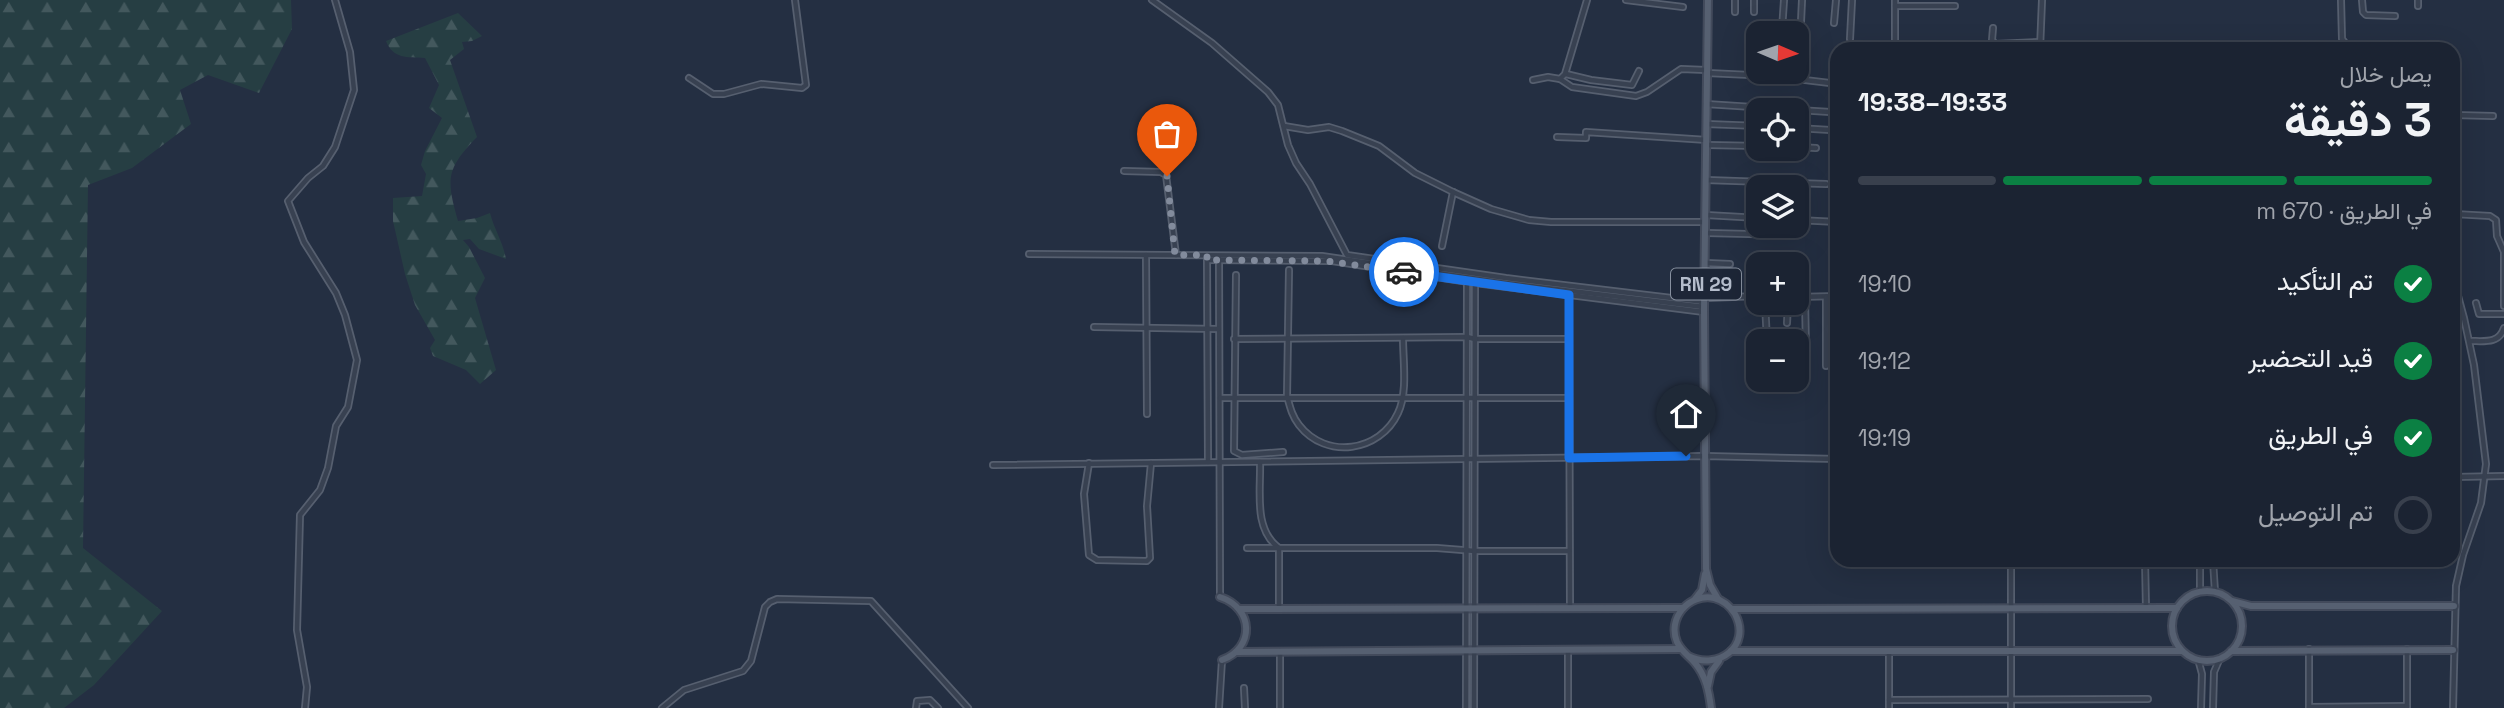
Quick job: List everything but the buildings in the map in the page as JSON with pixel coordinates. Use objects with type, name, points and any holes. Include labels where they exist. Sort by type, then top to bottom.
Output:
[{"type":"main road","name":"RN 29","points":[[1683,608],[1702,590],[1706,569],[1708,0]]},
{"type":"main road","name":"RN 29","points":[[1706,569],[1710,585],[1718,599]]},
{"type":"main road","points":[[2182,651],[2172,625],[2178,608],[2187,597],[2200,592],[2215,592],[2232,601],[2251,606],[2454,606]]},
{"type":"main road","points":[[1220,597],[1240,609],[1246,625],[1246,633],[1236,652]]},
{"type":"main road","points":[[1693,600],[1718,599],[1732,609],[1739,630],[1731,651],[1711,673],[1708,691]]},
{"type":"main road","points":[[1731,651],[2182,651],[2198,659],[2220,658],[2231,651],[2241,635],[2238,609],[2232,601]]},
{"type":"main road","points":[[1240,609],[1683,608],[1676,621],[1675,636],[1681,649],[1701,672],[1711,708]]},
{"type":"main road","points":[[1732,609],[2178,608]]},
{"type":"main road","points":[[1222,660],[1236,652],[1681,649]]},
{"type":"main road","points":[[2231,651],[2453,650]]},
{"type":"main road","points":[[1688,656],[1706,662],[1723,657]]},
{"type":"street","points":[[306,708],[307,687],[297,630],[300,514],[320,490],[337,426],[348,407],[357,360],[345,314],[336,293],[304,242],[288,201],[308,178],[323,166],[335,147],[354,90],[350,52],[335,0]]},
{"type":"street","points":[[689,78],[713,94],[724,94],[761,84],[802,88],[806,85],[795,0]]},
{"type":"street","points":[[1152,0],[1212,43],[1259,82],[1278,105],[1288,145],[1296,163],[1347,255],[1705,305]]},
{"type":"street","points":[[1563,76],[1587,0]]},
{"type":"street","points":[[1626,0],[1683,7]]},
{"type":"street","points":[[1735,0],[1735,12]]},
{"type":"street","points":[[1754,12],[1755,0]]},
{"type":"street","points":[[1783,21],[1784,0]]},
{"type":"street","points":[[1801,21],[1802,0]]},
{"type":"street","points":[[1834,23],[1836,0]]},
{"type":"street","points":[[1850,39],[1852,0]]},
{"type":"street","points":[[2040,42],[2042,0]]},
{"type":"street","points":[[2341,0],[2342,39],[2344,42]]},
{"type":"street","points":[[2362,0],[2365,15],[2395,16]]},
{"type":"street","points":[[1895,42],[1895,3],[1955,6]]},
{"type":"street","points":[[1993,28],[1994,42]]},
{"type":"street","points":[[1563,76],[1572,87],[1636,96],[1647,92],[1681,69],[1830,83]]},
{"type":"street","points":[[1533,80],[1563,76],[1632,85],[1639,71]]},
{"type":"street","points":[[1706,104],[1830,112]]},
{"type":"street","points":[[2460,115],[2493,116]]},
{"type":"street","points":[[1706,124],[1746,126]]},
{"type":"street","points":[[1284,126],[1308,130],[1329,127],[1357,137],[1379,146],[1415,173],[1452,192],[1491,209],[1529,220],[1746,218]]},
{"type":"street","points":[[1809,129],[1830,130]]},
{"type":"street","points":[[1557,137],[1586,138],[1586,132],[1746,145]]},
{"type":"street","points":[[1809,148],[1816,148]]},
{"type":"street","points":[[1124,171],[1161,172],[1166,175],[1175,255]]},
{"type":"street","points":[[1706,180],[1826,184]]},
{"type":"street","points":[[1442,246],[1452,192]]},
{"type":"street","points":[[2460,214],[2490,216],[2496,220],[2497,236],[2504,252],[2504,306]]},
{"type":"street","points":[[1809,221],[1830,222]]},
{"type":"street","points":[[1706,233],[1746,234]]},
{"type":"street","points":[[1029,254],[1322,256],[1569,293],[1705,305],[1746,298]]},
{"type":"street","points":[[1146,254],[1147,414]]},
{"type":"street","points":[[1207,257],[1208,462]]},
{"type":"street","points":[[1219,257],[1220,597]]},
{"type":"street","points":[[1706,263],[1730,264]]},
{"type":"street","points":[[1289,270],[1287,398],[1292,414],[1313,438],[1340,448],[1367,444],[1380,436],[1398,413],[1403,398],[1403,338]]},
{"type":"street","points":[[1236,275],[1234,451],[1237,454],[1283,452]]},
{"type":"street","points":[[1465,708],[1467,279]]},
{"type":"street","points":[[1474,708],[1475,281]]},
{"type":"street","points":[[1569,293],[1570,607]]},
{"type":"street","points":[[1809,297],[1830,297]]},
{"type":"street","points":[[1826,297],[1826,366]]},
{"type":"street","points":[[2476,303],[2479,314],[2504,314]]},
{"type":"street","points":[[2460,304],[2470,341],[2485,442],[2486,478],[2481,503],[2460,566]]},
{"type":"street","points":[[1787,315],[1787,323]]},
{"type":"street","points":[[1094,327],[1218,329]]},
{"type":"street","points":[[2470,341],[2495,340],[2504,328]]},
{"type":"street","points":[[1234,339],[1569,339]]},
{"type":"street","points":[[1220,398],[1569,398]]},
{"type":"street","points":[[993,465],[1705,456],[1830,459]]},
{"type":"street","points":[[1260,462],[1261,523],[1267,537],[1279,548],[1279,608]]},
{"type":"street","points":[[1088,463],[1084,494],[1089,555],[1097,560],[1147,561],[1150,558],[1147,506],[1151,463]]},
{"type":"street","points":[[2460,477],[2504,476]]},
{"type":"street","points":[[1247,548],[1569,551]]},
{"type":"street","points":[[2011,567],[2011,708]]},
{"type":"street","points":[[2145,567],[2147,608]]},
{"type":"street","points":[[2200,567],[2200,592]]},
{"type":"street","points":[[2213,567],[2215,592]]},
{"type":"street","points":[[2453,708],[2454,606],[2460,567]]},
{"type":"street","points":[[662,708],[684,690],[743,671],[751,661],[765,607],[777,599],[871,601],[968,708]]},
{"type":"street","points":[[2309,649],[2309,707],[2407,707],[2407,649]]},
{"type":"street","points":[[1568,650],[1568,708]]},
{"type":"street","points":[[1280,651],[1280,708]]},
{"type":"street","points":[[1889,651],[1889,708]]},
{"type":"street","points":[[2213,708],[2214,672],[2220,658]]},
{"type":"street","points":[[2198,659],[2202,674],[2201,708]]},
{"type":"street","points":[[1219,708],[1222,660]]},
{"type":"street","points":[[1244,688],[1245,708]]},
{"type":"street","points":[[1889,700],[2148,699]]},
{"type":"street","points":[[916,708],[917,701],[930,700],[938,708]]},
{"type":"green space","points":[[0,0],[291,0],[292,29],[259,93],[208,75],[180,90],[191,124],[132,168],[88,185],[83,548],[162,611],[94,685],[64,708],[0,708]]},
{"type":"green space","points":[[458,13],[482,36],[462,42],[464,49],[450,60],[477,137],[454,167],[451,175],[452,195],[458,221],[490,213],[506,259],[479,249],[470,239],[463,240],[485,278],[475,298],[496,370],[480,384],[466,370],[433,356],[430,348],[435,340],[415,305],[393,221],[393,198],[422,196],[426,174],[421,165],[442,118],[429,108],[439,85],[425,58],[397,54],[386,41]]},
{"type":"way so far","points":[[1167,176],[1175,255],[1207,255],[1207,260],[1327,261],[1404,272]]},
{"type":"route","points":[[1404,272],[1569,295],[1569,458],[1686,456]]}]
